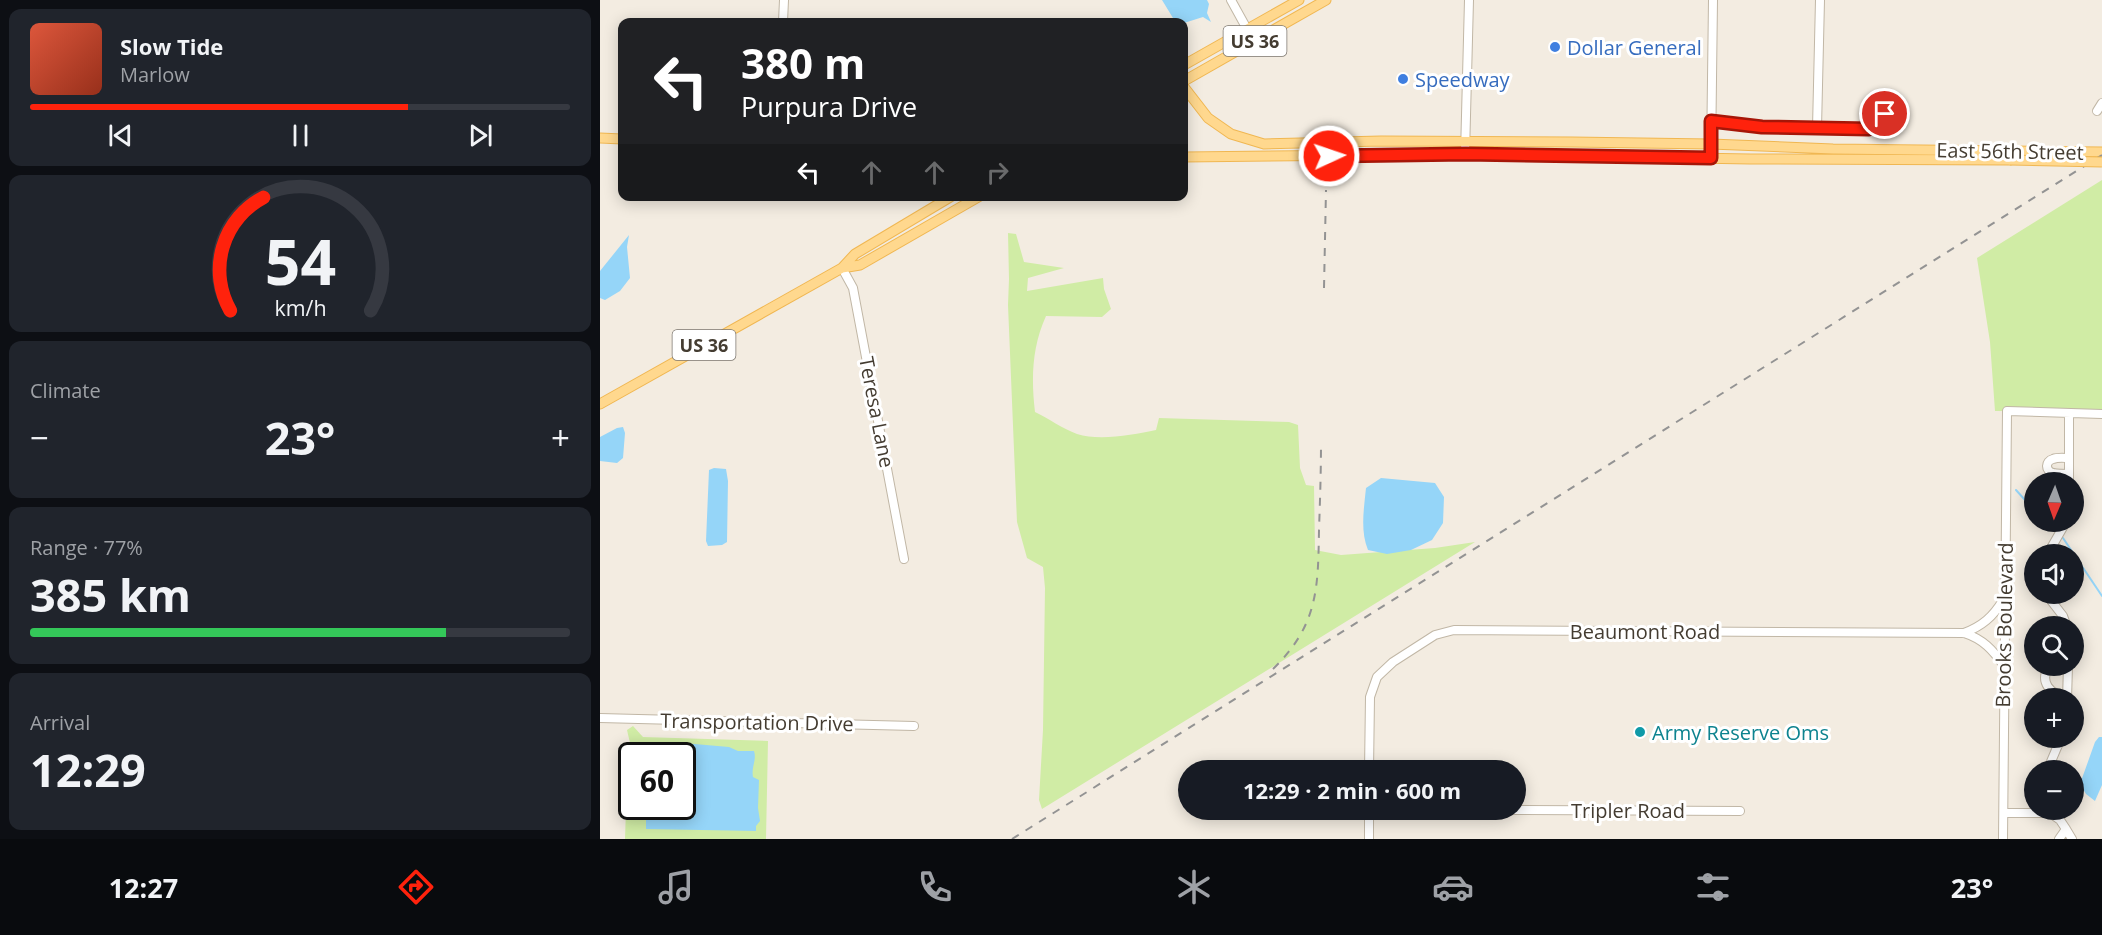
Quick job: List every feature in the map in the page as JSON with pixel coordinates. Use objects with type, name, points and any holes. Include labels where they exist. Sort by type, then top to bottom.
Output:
[{"type":"main road","name":"US 36","points":[[1188,63],[1299,0]]},
{"type":"main road","name":"US 36","points":[[1188,79],[1326,0]]},
{"type":"main road","name":"East 56th Street","points":[[1188,92],[1208,118],[1231,134],[1264,144],[1466,141],[2102,152]]},
{"type":"main road","points":[[600,138],[618,138]]},
{"type":"main road","name":"East 56th Street","points":[[1188,157],[1466,154],[2102,162]]},
{"type":"main road","name":"US 36","points":[[600,404],[842,267],[855,254],[944,201]]},
{"type":"main road","name":"US 36","points":[[842,267],[860,265],[965,201]]},
{"type":"street","points":[[783,18],[784,0]]},
{"type":"street","points":[[1231,0],[1247,29]]},
{"type":"street","points":[[1466,154],[1469,0]]},
{"type":"street","points":[[1711,158],[1713,0]]},
{"type":"street","points":[[1817,128],[1820,0]]},
{"type":"street","points":[[2097,111],[2102,103]]},
{"type":"street","points":[[1711,121],[1762,127],[1869,129],[1881,125],[1885,114]]},
{"type":"street","name":"Teresa Lane","points":[[842,267],[853,288],[904,560]]},
{"type":"street","name":"Brooks Boulevard","points":[[2004,839],[2007,411],[2069,413]]},
{"type":"street","points":[[2068,472],[2069,413],[2102,414]]},
{"type":"street","points":[[2050,472],[2047,466],[2048,462],[2053,459],[2069,458]]},
{"type":"street","name":"Beaumont Road","points":[[1369,760],[1372,688],[1383,669],[1435,635],[1454,630],[1964,633],[1989,620],[2005,598]]},
{"type":"street","points":[[2054,604],[2063,616]]},
{"type":"street","name":"Beaumont Road","points":[[1964,633],[1984,642],[2004,666]]},
{"type":"street","name":"Transportation Drive","points":[[600,718],[914,726]]},
{"type":"street","name":"Tripler Road","points":[[1526,810],[1740,811]]},
{"type":"street","points":[[2004,813],[2024,812]]},
{"type":"street","points":[[1369,820],[1369,839]]},
{"type":"street","points":[[2059,820],[2072,839]]},
{"type":"street","points":[[2059,839],[2066,829]]},
{"type":"green space","points":[[2102,180],[2102,412],[1995,411],[1990,342],[1977,258]]},
{"type":"green space","points":[[1008,233],[1016,234],[1024,262],[1064,268],[1028,278],[1027,291],[1103,278],[1111,309],[1102,317],[1046,316],[1035,351],[1033,387],[1035,412],[1072,432],[1095,437],[1156,430],[1159,418],[1289,422],[1298,425],[1300,468],[1306,485],[1314,486],[1315,550],[1341,555],[1435,548],[1475,542],[1042,809],[1039,800],[1043,730],[1045,588],[1043,567],[1027,558],[1017,522],[1008,305]]},
{"type":"green space","points":[[633,726],[643,737],[768,741],[766,839],[625,839],[626,820],[696,820],[696,742],[630,742],[627,730]]},
{"type":"water","points":[[1162,0],[1207,0],[1209,4],[1207,13],[1211,22],[1203,17],[1188,22],[1188,18],[1173,18]]},
{"type":"water","points":[[629,235],[627,247],[630,278],[620,291],[605,300],[600,298],[600,271]]},
{"type":"water","points":[[623,427],[625,433],[623,458],[617,463],[600,461],[600,437]]},
{"type":"water","points":[[726,469],[728,481],[727,542],[722,545],[708,546],[706,541],[709,470]]},
{"type":"water","points":[[1381,478],[1435,483],[1444,497],[1443,523],[1432,540],[1411,550],[1387,554],[1368,550],[1363,527],[1366,488]]},
{"type":"water","points":[[2102,737],[2102,785],[2095,801],[2084,791],[2084,773],[2095,742]]},
{"type":"water","points":[[696,744],[729,747],[738,751],[754,751],[753,777],[759,780],[760,821],[756,826],[756,831],[646,829],[646,820],[696,820]]},
{"type":"waterway","points":[[2016,490],[2024,499]]},
{"type":"waterway","points":[[2063,538],[2102,596]]},
{"type":"railway","points":[[1012,839],[2102,155]]},
{"type":"railway","points":[[1324,288],[1326,190]]},
{"type":"railway","points":[[1273,669],[1299,637],[1313,605],[1318,570],[1321,442]]},
{"type":"place","name":"Dollar General","points":[[1555,47]]},
{"type":"place","name":"Speedway","points":[[1403,79]]},
{"type":"place","name":"Army Reserve Oms","points":[[1640,732]]},
{"type":"route","points":[[1329,156],[1466,154],[1711,158],[1711,121],[1762,127],[1869,129],[1881,125],[1885,114]]}]
